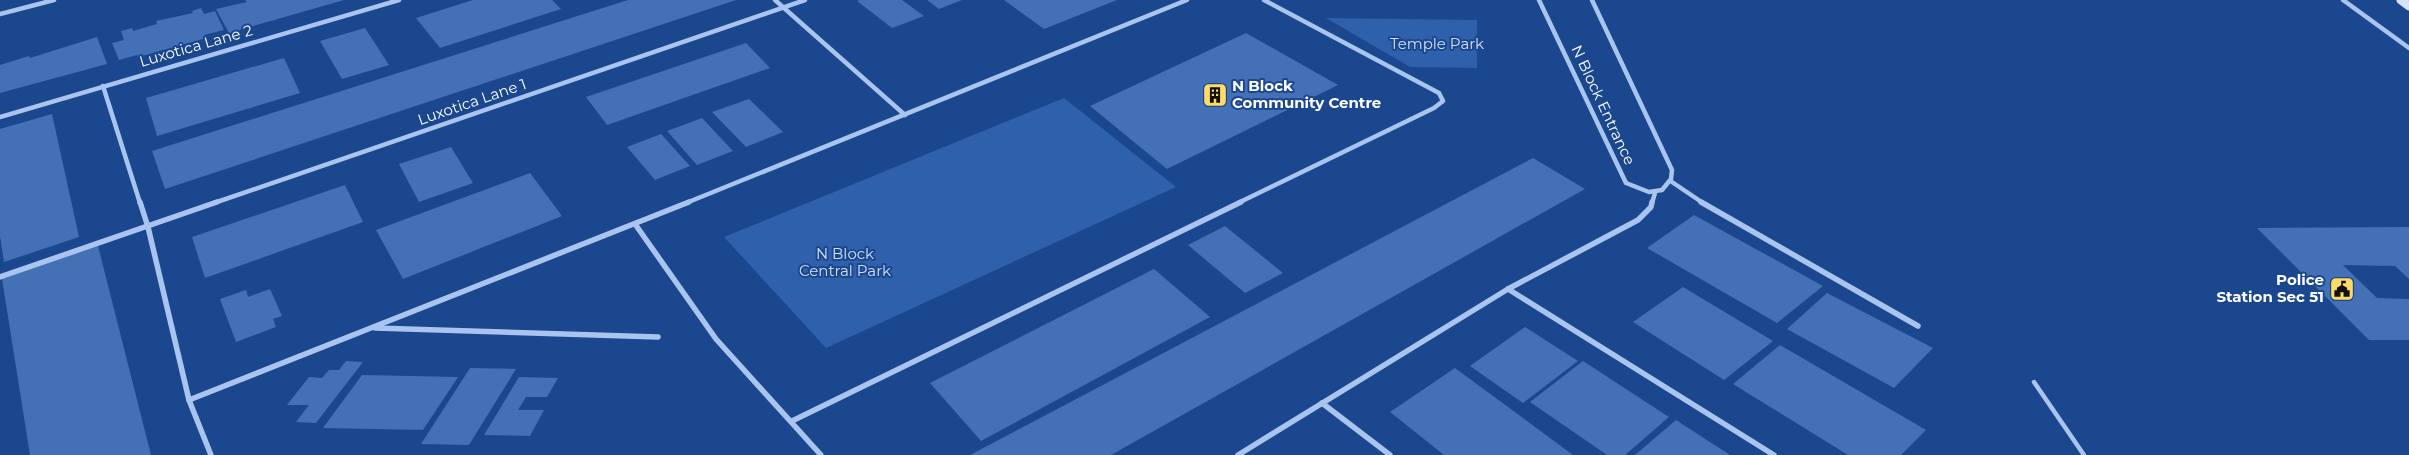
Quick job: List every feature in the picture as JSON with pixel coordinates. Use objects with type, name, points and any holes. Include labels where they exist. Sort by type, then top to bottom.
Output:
[{"type":"main road","points":[[2401,0],[2409,6]]},
{"type":"street","points":[[0,14],[54,0]]},
{"type":"street","name":"Luxotica Lane 2","points":[[0,117],[399,0]]},
{"type":"street","points":[[775,0],[905,115]]},
{"type":"street","name":"Luxotica Lane 1","points":[[0,277],[805,0]]},
{"type":"street","points":[[189,400],[635,224],[1187,0]]},
{"type":"street","points":[[792,421],[1434,108],[1443,101],[1439,93],[1264,0]]},
{"type":"street","name":"N Block Entrance","points":[[1539,0],[1626,183],[1636,190],[1655,192]]},
{"type":"street","points":[[1238,455],[1508,288],[1638,220],[1651,207],[1655,192],[1666,190],[1672,182],[1672,170],[1592,0]]},
{"type":"street","points":[[2344,0],[2409,48]]},
{"type":"street","points":[[103,86],[148,227],[189,400],[210,455]]},
{"type":"street","points":[[1672,182],[1709,208],[1918,326]]},
{"type":"street","points":[[635,224],[716,339],[821,455]]},
{"type":"street","points":[[1508,288],[1774,455]]},
{"type":"street","points":[[372,328],[658,337]]},
{"type":"street","points":[[1322,403],[1390,455]]},
{"type":"lane","points":[[2034,382],[2084,455]]},
{"type":"green space","name":"Temple Park","points":[[1326,18],[1477,20],[1477,68],[1410,67]]},
{"type":"green space","name":"N Block Central Park","points":[[1064,98],[1176,187],[826,348],[724,237]]},
{"type":"building","points":[[245,0],[344,0],[229,33],[216,9],[247,2]]},
{"type":"building","points":[[473,0],[552,0],[561,9],[440,48],[416,18]]},
{"type":"building","points":[[628,0],[736,0],[165,189],[152,151]]},
{"type":"building","points":[[902,0],[924,16],[892,28],[857,1]]},
{"type":"building","points":[[927,0],[962,0],[939,9]]},
{"type":"building","points":[[1004,0],[1117,0],[1044,29]]},
{"type":"building","points":[[201,8],[204,14],[215,11],[224,30],[204,35],[206,38],[138,57],[137,55],[119,60],[112,43],[124,40],[121,31],[132,28],[133,31],[157,24],[156,21],[193,13],[192,11]]},
{"type":"building","points":[[365,28],[389,65],[342,79],[320,41]]},
{"type":"building","name":"N Block Community Centre","points":[[1246,33],[1338,85],[1167,169],[1090,106]]},
{"type":"building","points":[[97,37],[107,64],[0,93],[0,65],[29,56],[30,58]]},
{"type":"building","points":[[746,43],[770,68],[607,125],[586,97]]},
{"type":"building","points":[[284,58],[300,93],[157,136],[146,98]]},
{"type":"building","points":[[749,99],[783,132],[746,147],[712,112]]},
{"type":"building","points":[[52,114],[79,237],[4,262],[0,236],[0,129]]},
{"type":"building","points":[[702,118],[733,151],[697,165],[667,131]]},
{"type":"building","points":[[661,134],[690,166],[655,180],[627,147]]},
{"type":"building","points":[[451,147],[473,183],[419,202],[399,164]]},
{"type":"building","points":[[1533,158],[1585,189],[1111,455],[970,455]]},
{"type":"building","points":[[530,173],[562,216],[403,279],[376,230]]},
{"type":"building","points":[[345,185],[363,222],[205,278],[192,237]]},
{"type":"building","points":[[1694,215],[1823,286],[1777,323],[1647,248]]},
{"type":"building","points":[[1225,226],[1283,273],[1245,293],[1188,245]]},
{"type":"building","name":"Police Station Sec 51","points":[[2409,227],[2409,279],[2395,266],[2343,265],[2377,298],[2409,299],[2409,340],[2369,340],[2257,228]]},
{"type":"building","points":[[98,246],[151,455],[30,455],[2,279]]},
{"type":"building","points":[[1154,269],[1210,317],[981,441],[930,383]]},
{"type":"building","points":[[1683,287],[1773,341],[1724,380],[1633,322]]},
{"type":"building","points":[[270,289],[282,316],[273,319],[276,327],[236,342],[220,299],[246,290],[248,297]]},
{"type":"building","points":[[1827,293],[1933,348],[1894,388],[1787,329]]},
{"type":"building","points":[[1525,327],[1578,361],[1523,403],[1470,366]]},
{"type":"building","points":[[1780,345],[1926,430],[1901,455],[1848,455],[1733,384]]},
{"type":"building","points":[[346,361],[363,362],[316,423],[296,422],[309,405],[287,405],[309,377],[322,378],[329,370],[339,370]]},
{"type":"building","points":[[1583,361],[1669,417],[1625,455],[1607,455],[1530,402]]},
{"type":"building","points":[[470,368],[516,369],[469,445],[421,444]]},
{"type":"building","points":[[1455,368],[1573,455],[1444,455],[1390,412]]},
{"type":"building","points":[[362,375],[458,377],[423,430],[323,428]]},
{"type":"building","points":[[519,377],[558,378],[547,397],[526,397],[518,410],[544,410],[530,436],[484,435]]},
{"type":"building","points":[[1676,420],[1730,455],[1635,455]]},
{"type":"place","name":"N Block Community Centre","points":[[1215,95]]},
{"type":"place","name":"Police Station Sec 51","points":[[2342,289]]}]
